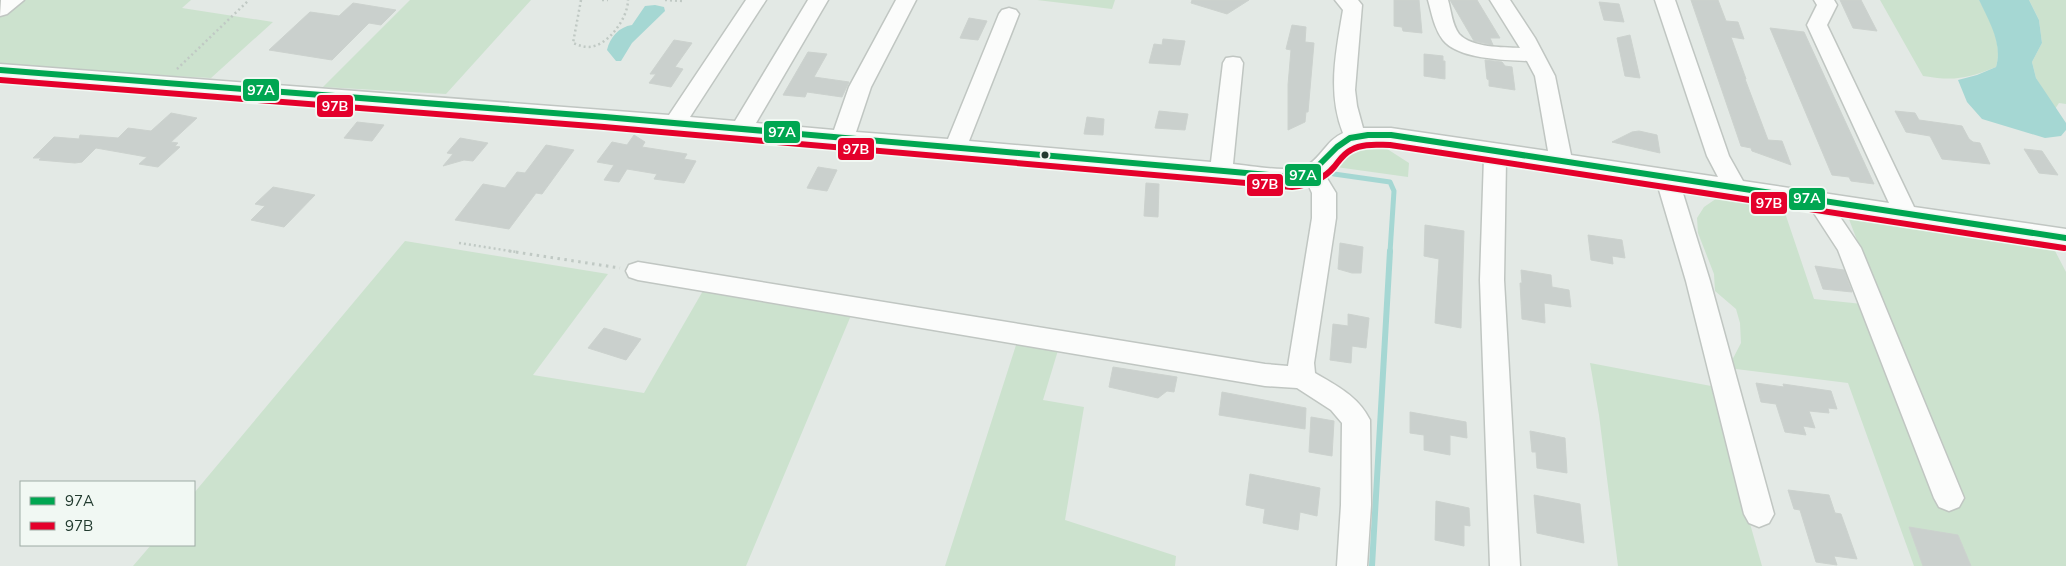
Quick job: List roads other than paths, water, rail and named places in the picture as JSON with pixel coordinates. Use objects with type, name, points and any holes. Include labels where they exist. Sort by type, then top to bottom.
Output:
[{"type":"street","points":[[0,10],[14,0]]},
{"type":"street","points":[[675,123],[756,0]]},
{"type":"street","points":[[741,128],[818,0]]},
{"type":"street","points":[[843,137],[851,107],[860,87],[906,0]]},
{"type":"street","points":[[1346,0],[1353,10],[1345,69],[1345,93],[1347,116],[1355,136]]},
{"type":"street","points":[[1438,0],[1449,35],[1455,42],[1466,47],[1483,50],[1534,55]]},
{"type":"street","points":[[1500,0],[1546,76],[1561,161]]},
{"type":"street","points":[[1665,0],[1718,156],[1736,189]]},
{"type":"street","points":[[1824,0],[1827,6],[1817,25],[1906,214]]},
{"type":"street","points":[[956,147],[1009,14]]},
{"type":"street","points":[[1221,171],[1233,63]]},
{"type":"street","points":[[0,70],[741,128],[1293,177],[1313,173],[1325,163],[1340,144],[1355,136],[1391,135],[2066,238]]},
{"type":"street","points":[[1495,151],[1492,280],[1505,566]]},
{"type":"street","points":[[1302,378],[1301,363],[1324,218],[1324,193],[1313,173]]},
{"type":"street","points":[[1667,178],[1698,281],[1759,514]]},
{"type":"street","points":[[1819,201],[1822,210],[1849,248],[1949,498]]},
{"type":"street","points":[[638,271],[1266,375],[1302,378],[1341,402],[1356,420],[1356,505],[1352,566]]},
{"type":"water","points":[[1979,0],[2029,0],[2039,20],[2042,43],[2032,62],[2036,78],[2066,123],[2066,130],[2061,136],[2045,138],[1982,119],[1967,102],[1958,80],[1996,67],[1998,58],[1994,33]]},
{"type":"water","points":[[655,5],[664,7],[665,11],[632,43],[621,61],[616,61],[607,50],[610,41],[619,30],[632,25],[645,6]]},
{"type":"waterway","points":[[1334,174],[1390,182],[1394,191],[1390,252]]},
{"type":"waterway","points":[[1372,566],[1390,251]]}]
